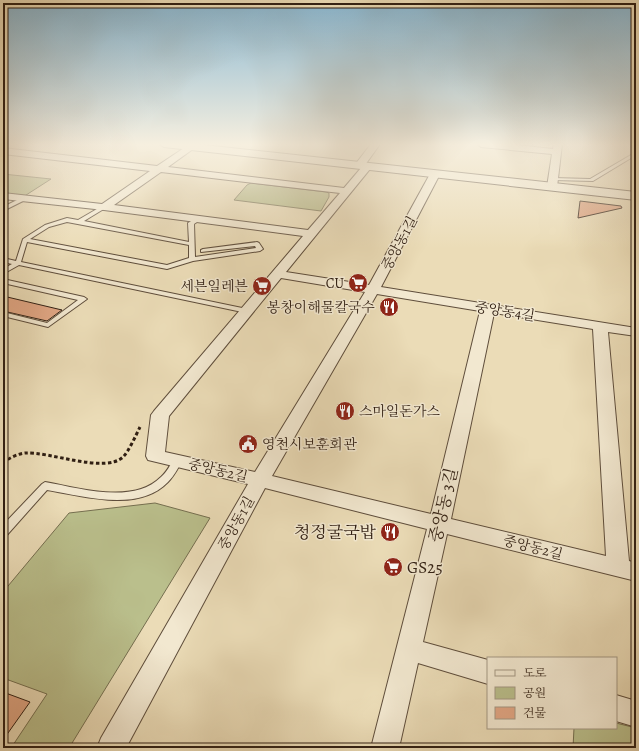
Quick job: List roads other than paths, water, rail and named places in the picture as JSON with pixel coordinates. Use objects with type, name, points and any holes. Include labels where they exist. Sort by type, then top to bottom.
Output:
[{"type":"street","points":[[104,207],[144,179]]},
{"type":"street","points":[[244,179],[346,191]]},
{"type":"street","points":[[248,311],[354,179]]},
{"type":"street","name":"중앙동1길","points":[[111,748],[260,480],[373,290],[432,179]]},
{"type":"street","points":[[501,179],[552,183],[634,195]]},
{"type":"street","points":[[552,183],[553,179]]},
{"type":"street","points":[[3,196],[104,207],[311,234]]},
{"type":"street","name":"중앙동4길","points":[[278,274],[636,332]]},
{"type":"street","name":"중앙동 3길","points":[[385,748],[439,524],[488,308]]},
{"type":"street","name":"중앙동2길","points":[[248,311],[160,415],[155,456],[260,480],[636,572]]},
{"type":"street","points":[[600,325],[618,567]]},
{"type":"street","points":[[409,649],[487,672]]},
{"type":"street","points":[[617,708],[636,714]]},
{"type":"lane","points":[[552,183],[593,179]]},
{"type":"lane","points":[[3,209],[25,198]]},
{"type":"lane","points":[[79,222],[104,207]]},
{"type":"lane","points":[[192,260],[190,244],[191,223],[198,219]]},
{"type":"lane","points":[[3,272],[18,263],[25,240],[47,226],[67,220],[190,244]]},
{"type":"lane","points":[[25,240],[167,267],[192,260],[260,250],[257,244],[203,251]]},
{"type":"lane","points":[[3,260],[248,311]]},
{"type":"lane","points":[[3,281],[84,298],[48,325],[3,314]]},
{"type":"lane","points":[[3,532],[46,486],[105,496],[132,496],[146,493],[163,481],[177,461]]},
{"type":"place","name":"CU","points":[[358,283]]},
{"type":"place","name":"세븐일레븐","points":[[262,286]]},
{"type":"place","name":"봉창이해물칼국수","points":[[389,307]]},
{"type":"place","name":"스마일돈가스","points":[[345,411]]},
{"type":"place","name":"영천시보훈회관","points":[[248,444]]},
{"type":"place","name":"청정굴국밥","points":[[390,532]]},
{"type":"place","name":"GS25","points":[[393,567]]}]
